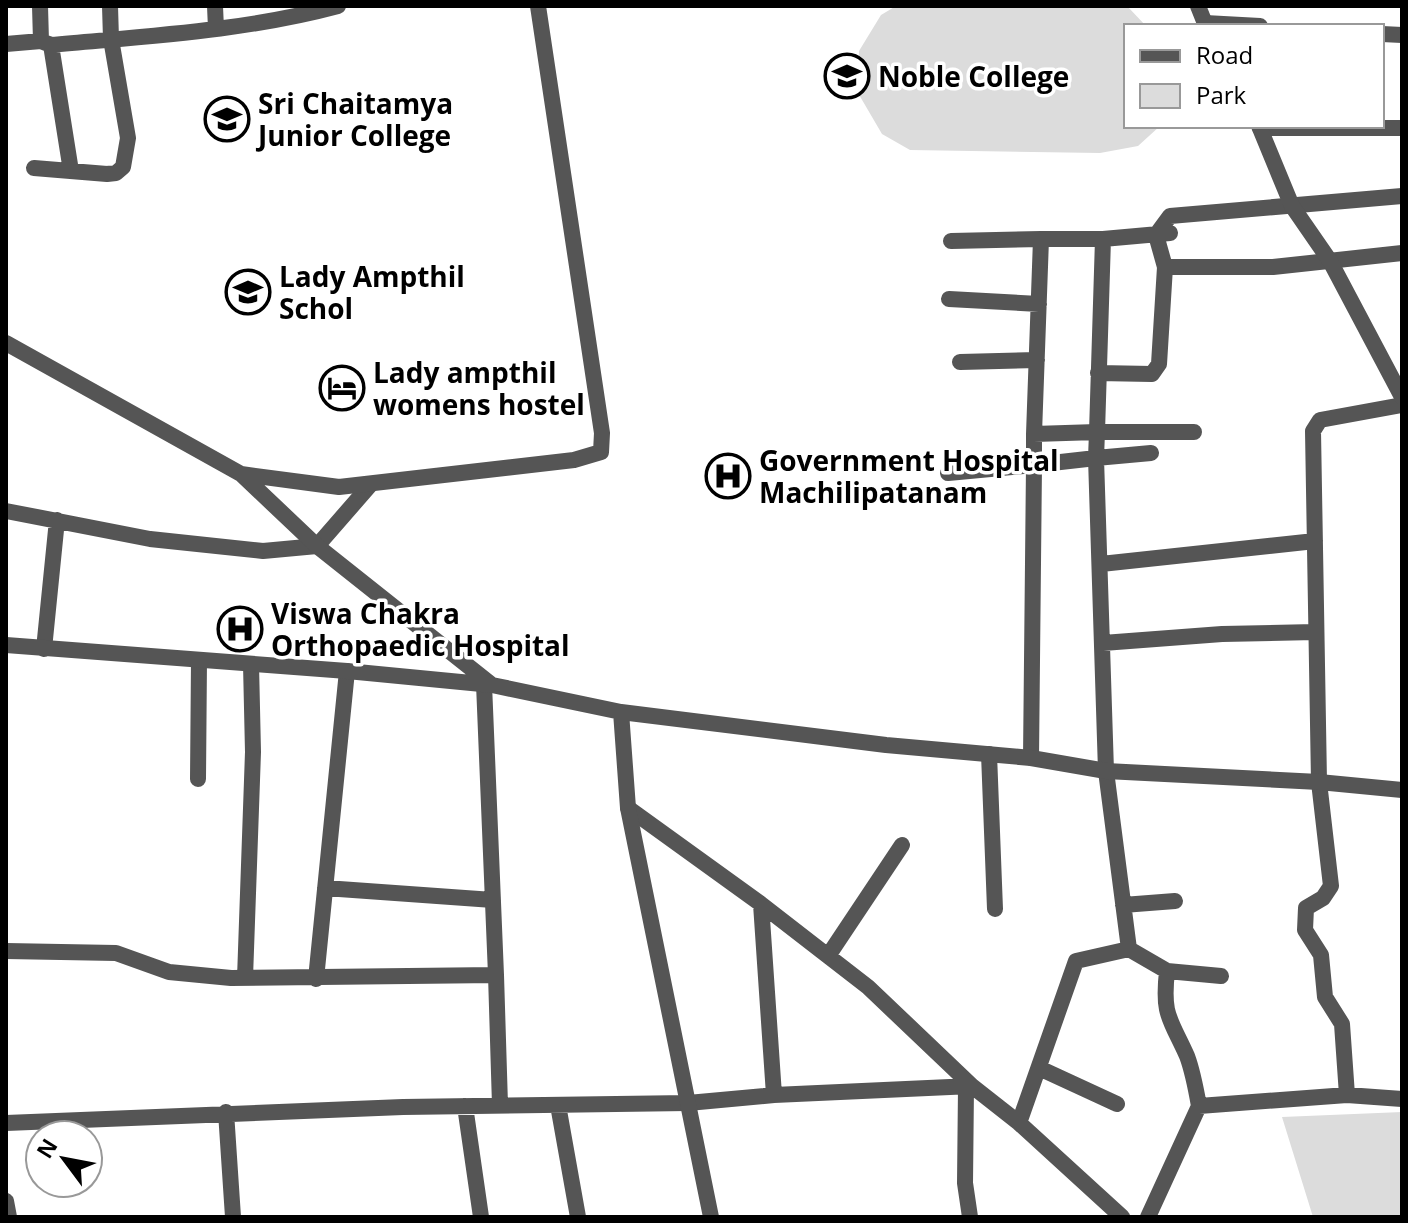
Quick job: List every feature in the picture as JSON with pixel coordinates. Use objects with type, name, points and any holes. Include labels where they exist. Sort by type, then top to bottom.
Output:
[{"type":"street","points":[[40,6],[71,171]]},
{"type":"street","points":[[34,168],[116,173],[123,167],[128,138],[111,39],[110,6]]},
{"type":"street","points":[[215,6],[216,29]]},
{"type":"street","points":[[6,44],[111,39],[216,29],[338,6]]},
{"type":"street","points":[[241,474],[339,487],[574,460],[601,452],[602,433],[538,6]]},
{"type":"street","points":[[1198,6],[1206,24]]},
{"type":"street","points":[[1260,128],[1292,206],[1330,261],[1402,397]]},
{"type":"street","points":[[1098,373],[1152,374],[1157,371],[1165,267],[1163,234],[1170,216],[1402,196]]},
{"type":"street","points":[[951,241],[1103,239],[1163,234]]},
{"type":"street","points":[[1031,758],[1034,434],[1041,239]]},
{"type":"street","points":[[1103,239],[1096,458],[1106,771],[1129,949]]},
{"type":"street","points":[[1165,267],[1273,267],[1402,253]]},
{"type":"street","points":[[949,299],[1039,304]]},
{"type":"street","points":[[6,343],[241,474],[317,546],[488,685],[500,1105]]},
{"type":"street","points":[[960,362],[1037,360]]},
{"type":"street","points":[[1347,1095],[1342,1024],[1325,997],[1321,955],[1305,930],[1306,908],[1323,898],[1331,886],[1319,782],[1313,431],[1320,420],[1402,405]]},
{"type":"street","points":[[1034,434],[1194,432]]},
{"type":"street","points":[[948,473],[1151,453]]},
{"type":"street","points":[[6,511],[150,539],[263,551],[317,546],[371,484]]},
{"type":"street","points":[[44,649],[57,520]]},
{"type":"street","points":[[1101,564],[1315,541]]},
{"type":"street","points":[[1103,643],[1222,634],[1315,632]]},
{"type":"street","points":[[6,645],[488,685],[621,712],[886,745],[1031,758],[1106,771],[1319,782],[1402,790]]},
{"type":"street","points":[[198,779],[199,660]]},
{"type":"street","points":[[245,978],[253,752],[251,664]]},
{"type":"street","points":[[316,979],[347,671]]},
{"type":"street","points":[[621,712],[628,808],[711,1217]]},
{"type":"street","points":[[989,754],[995,909]]},
{"type":"street","points":[[628,808],[761,904],[868,987],[969,1086],[1019,1123],[1122,1217]]},
{"type":"street","points":[[828,956],[902,845]]},
{"type":"street","points":[[325,888],[493,900]]},
{"type":"street","points":[[1123,905],[1175,901]]},
{"type":"street","points":[[761,904],[774,1095]]},
{"type":"street","points":[[1019,1123],[1076,961],[1129,949],[1167,971],[1221,976]]},
{"type":"street","points":[[6,951],[116,953],[169,972],[190,976],[316,979],[496,975]]},
{"type":"street","points":[[1148,1217],[1199,1106],[1187,1057],[1168,1021],[1164,996],[1167,971]]},
{"type":"street","points":[[1039,1068],[1117,1104]]},
{"type":"street","points":[[6,1123],[226,1112],[688,1103],[774,1095],[969,1086]]},
{"type":"street","points":[[969,1086],[965,1183],[970,1217]]},
{"type":"street","points":[[1199,1106],[1347,1095],[1402,1099]]},
{"type":"street","points":[[558,1105],[578,1217]]},
{"type":"street","points":[[465,1106],[481,1217]]},
{"type":"street","points":[[226,1112],[233,1217]]},
{"type":"street","points":[[6,1201],[10,1217]]},
{"type":"green space","points":[[896,6],[1128,7],[1144,24],[1124,24],[1124,128],[1158,128],[1138,146],[1100,153],[910,150],[882,134],[858,93],[859,51],[881,15]]},
{"type":"green space","points":[[1402,1112],[1402,1217],[1313,1217],[1282,1117]]},
{"type":"place","name":"Noble College","points":[[847,76]]},
{"type":"place","name":"Sri Chaitamya Junior College","points":[[227,119]]},
{"type":"place","name":"Lady Ampthil Schol","points":[[248,292]]},
{"type":"place","name":"Lady ampthil womens hostel","points":[[342,388]]},
{"type":"place","name":"Government Hospital Machilipatanam","points":[[728,476]]},
{"type":"place","name":"Viswa Chakra Orthopaedic Hospital","points":[[240,629]]}]
